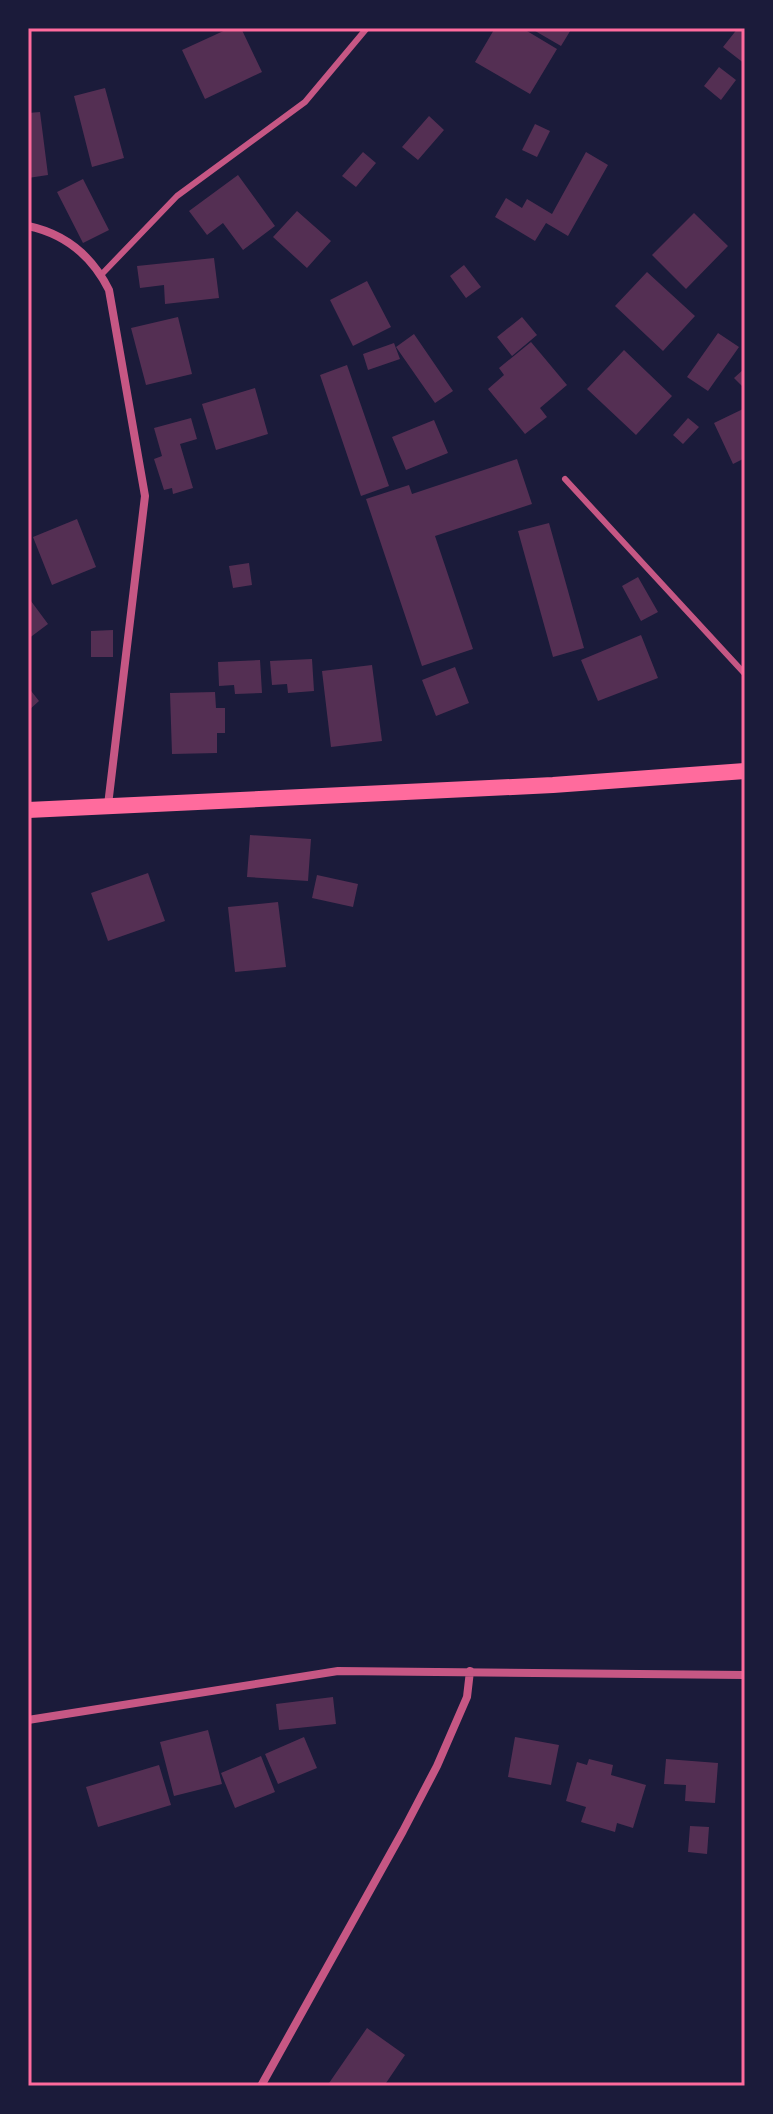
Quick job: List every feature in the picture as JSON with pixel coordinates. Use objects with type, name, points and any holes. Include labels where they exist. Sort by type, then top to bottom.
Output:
[{"type":"main road","points":[[28,810],[553,785],[745,771]]},
{"type":"street","points":[[28,226],[60,236],[77,247],[101,275],[109,290],[145,496],[108,805]]},
{"type":"street","points":[[28,1720],[338,1671],[745,1675]]},
{"type":"street","points":[[261,2086],[437,1766],[467,1697],[470,1671]]},
{"type":"lane","points":[[101,275],[177,196],[305,102],[367,28]]},
{"type":"lane","points":[[565,479],[745,674]]},
{"type":"building","points":[[230,28],[241,28],[262,72],[205,99],[182,50]]},
{"type":"building","points":[[495,28],[522,28],[557,49],[530,94],[475,62]]},
{"type":"building","points":[[530,28],[572,28],[561,46]]},
{"type":"building","points":[[738,28],[745,28],[745,64],[723,47]]},
{"type":"building","points":[[719,67],[736,80],[721,100],[704,86]]},
{"type":"building","points":[[105,88],[124,158],[92,167],[74,96]]},
{"type":"building","points":[[40,112],[48,175],[28,178],[28,113]]},
{"type":"building","points":[[429,116],[444,130],[418,160],[402,147]]},
{"type":"building","points":[[535,124],[550,131],[537,157],[522,150]]},
{"type":"building","points":[[363,152],[376,163],[356,187],[342,176]]},
{"type":"building","points":[[586,152],[608,165],[568,236],[546,223],[535,241],[495,217],[506,198],[522,208],[527,199],[552,214]]},
{"type":"building","points":[[238,175],[275,226],[243,250],[223,223],[207,235],[189,211]]},
{"type":"building","points":[[83,179],[109,230],[83,243],[57,192]]},
{"type":"building","points":[[297,211],[331,241],[307,268],[273,237]]},
{"type":"building","points":[[694,213],[728,246],[686,289],[652,255]]},
{"type":"building","points":[[214,258],[219,298],[165,304],[164,285],[140,288],[137,266]]},
{"type":"building","points":[[464,265],[481,287],[466,298],[450,276]]},
{"type":"building","points":[[647,272],[695,316],[663,351],[615,306]]},
{"type":"building","points":[[367,281],[391,327],[353,346],[330,300]]},
{"type":"building","points":[[178,317],[192,374],[146,385],[131,328]]},
{"type":"building","points":[[522,317],[537,335],[512,356],[497,337]]},
{"type":"building","points":[[718,333],[739,347],[708,391],[687,377]]},
{"type":"building","points":[[414,334],[453,391],[435,403],[396,347]]},
{"type":"building","points":[[531,342],[567,385],[540,408],[547,417],[525,434],[488,389],[504,375],[499,368]]},
{"type":"building","points":[[394,343],[400,359],[368,370],[363,354]]},
{"type":"building","points":[[624,350],[672,396],[636,435],[587,389]]},
{"type":"building","points":[[347,365],[389,486],[361,496],[320,375]]},
{"type":"building","points":[[745,368],[745,389],[734,378]]},
{"type":"building","points":[[255,388],[268,434],[216,450],[202,404]]},
{"type":"building","points":[[743,409],[745,458],[733,464],[714,423]]},
{"type":"building","points":[[191,418],[197,439],[180,444],[193,488],[173,494],[172,488],[164,490],[154,459],[162,456],[154,428]]},
{"type":"building","points":[[688,418],[699,427],[683,444],[673,435]]},
{"type":"building","points":[[434,420],[448,453],[406,470],[392,437]]},
{"type":"building","points":[[517,459],[532,504],[435,536],[473,649],[422,666],[366,499],[409,485],[412,494]]},
{"type":"building","points":[[77,519],[96,567],[52,585],[33,537]]},
{"type":"building","points":[[549,523],[584,648],[553,657],[518,531]]},
{"type":"building","points":[[249,563],[252,585],[233,588],[229,566]]},
{"type":"building","points":[[638,577],[658,612],[641,621],[622,586]]},
{"type":"building","points":[[28,597],[48,624],[28,639]]},
{"type":"building","points":[[113,630],[113,657],[91,657],[91,631]]},
{"type":"building","points":[[641,635],[658,678],[598,701],[581,660]]},
{"type":"building","points":[[312,659],[314,691],[288,693],[287,684],[272,685],[270,661]]},
{"type":"building","points":[[260,660],[262,693],[235,694],[234,685],[219,686],[218,662]]},
{"type":"building","points":[[372,665],[382,741],[331,747],[322,671]]},
{"type":"building","points":[[455,667],[469,703],[436,716],[422,680]]},
{"type":"building","points":[[28,687],[39,701],[28,711]]},
{"type":"building","points":[[215,692],[216,708],[225,708],[225,733],[217,733],[217,753],[172,754],[170,693]]},
{"type":"building","points":[[250,835],[311,839],[308,881],[247,877]]},
{"type":"building","points":[[148,873],[165,921],[108,941],[91,893]]},
{"type":"building","points":[[317,875],[358,884],[353,907],[312,898]]},
{"type":"building","points":[[278,902],[286,967],[235,972],[228,907]]},
{"type":"building","points":[[333,1697],[336,1724],[279,1730],[276,1704]]},
{"type":"building","points":[[208,1730],[222,1784],[174,1796],[160,1742]]},
{"type":"building","points":[[304,1737],[317,1768],[278,1784],[265,1754]]},
{"type":"building","points":[[515,1737],[559,1745],[551,1785],[508,1777]]},
{"type":"building","points":[[261,1756],[275,1792],[235,1808],[221,1773]]},
{"type":"building","points":[[589,1759],[613,1765],[611,1775],[646,1785],[633,1828],[617,1823],[615,1832],[581,1822],[586,1807],[566,1801],[577,1762],[587,1765]]},
{"type":"building","points":[[666,1759],[718,1763],[715,1803],[685,1801],[686,1785],[664,1784]]},
{"type":"building","points":[[159,1765],[171,1805],[98,1827],[86,1787]]},
{"type":"building","points":[[690,1826],[709,1827],[707,1854],[688,1852]]},
{"type":"building","points":[[367,2028],[405,2055],[384,2086],[327,2086]]}]
